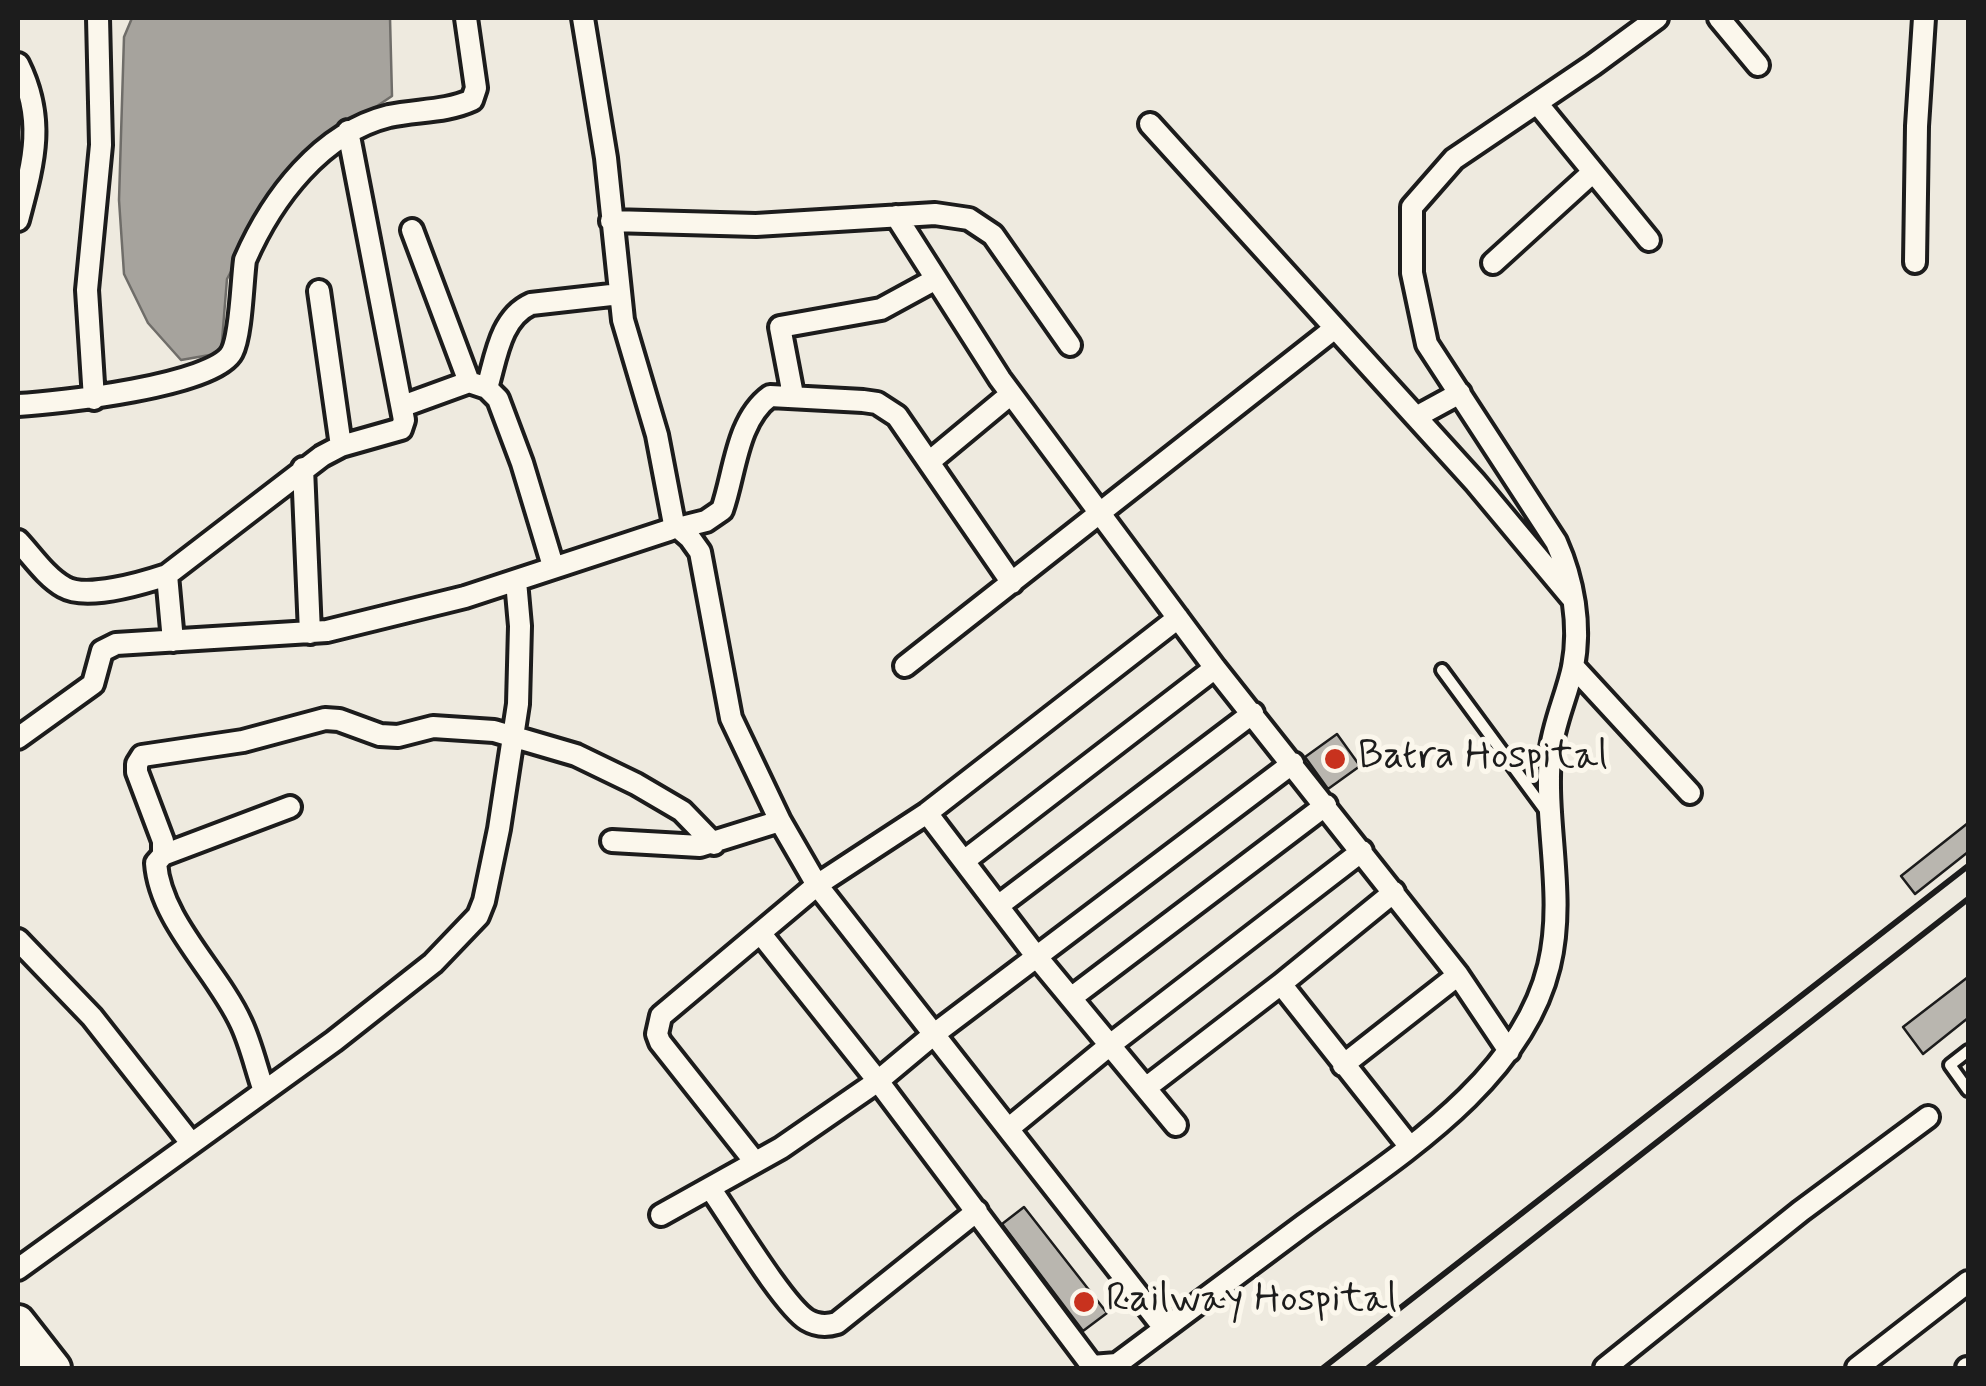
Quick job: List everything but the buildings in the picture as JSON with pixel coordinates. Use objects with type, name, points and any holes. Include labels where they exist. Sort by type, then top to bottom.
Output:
[{"type":"main road","points":[[18,1322],[54,1368]]},
{"type":"street","points":[[94,399],[86,290],[102,145],[98,18]]},
{"type":"street","points":[[18,405],[94,399],[184,378],[222,363],[233,352],[245,260],[302,171],[323,149],[371,121],[458,106],[472,100],[476,88],[466,18]]},
{"type":"street","points":[[583,18],[606,158],[627,341],[657,435],[676,526],[700,552],[731,718],[780,821],[817,885],[1164,1328]]},
{"type":"street","points":[[762,934],[878,1080],[1092,1366],[1116,1364],[1410,1147],[1483,1082],[1509,1051],[1548,970],[1556,933],[1550,754],[1573,666],[1574,600],[1568,569],[1556,542],[1427,344],[1412,273],[1412,208],[1454,159],[1656,18]]},
{"type":"street","points":[[1719,18],[1758,66]]},
{"type":"street","points":[[1915,262],[1924,18]]},
{"type":"street","points":[[18,64],[36,118],[35,148],[18,220]]},
{"type":"street","points":[[1537,103],[1649,240]]},
{"type":"street","points":[[1150,124],[1416,417],[1574,600]]},
{"type":"street","points":[[18,541],[61,586],[74,592],[129,586],[167,575],[304,468],[341,446],[402,429],[404,406],[348,132]]},
{"type":"street","points":[[1493,263],[1593,172]]},
{"type":"street","points":[[896,216],[1012,394],[1216,668],[1458,975],[1509,1051]]},
{"type":"street","points":[[611,221],[756,226],[955,216],[982,226],[992,235],[1070,345]]},
{"type":"street","points":[[412,230],[478,385],[498,399],[522,462],[553,566]]},
{"type":"street","points":[[793,395],[780,326],[881,309],[936,280]]},
{"type":"street","points":[[319,291],[341,446]]},
{"type":"street","points":[[404,406],[478,385],[506,326],[520,309],[531,304],[620,294]]},
{"type":"street","points":[[905,666],[1334,328]]},
{"type":"street","points":[[928,462],[1012,394]]},
{"type":"street","points":[[1416,417],[1460,394]]},
{"type":"street","points":[[18,738],[93,684],[102,651],[116,644],[310,634],[465,597],[676,526],[718,516],[754,414],[770,396],[863,401],[888,408],[1012,582]]},
{"type":"street","points":[[304,468],[310,634]]},
{"type":"street","points":[[167,575],[173,641]]},
{"type":"street","points":[[18,1269],[433,963],[478,916],[499,829],[512,735],[520,643],[516,581]]},
{"type":"street","points":[[755,1162],[667,1054],[657,1034],[661,1016],[817,885],[927,812],[1178,618]]},
{"type":"street","points":[[1573,666],[1690,793]]},
{"type":"street","points":[[964,861],[1216,668]]},
{"type":"street","points":[[998,906],[1253,713]]},
{"type":"street","points":[[164,855],[163,841],[137,772],[142,756],[243,741],[324,719],[355,724],[380,735],[398,736],[448,726],[512,735],[576,755],[661,796],[692,818],[714,844]]},
{"type":"street","points":[[661,1215],[755,1162],[878,1080],[1293,763]]},
{"type":"street","points":[[1071,998],[1326,805]]},
{"type":"street","points":[[264,1090],[241,1022],[166,899],[156,863],[164,855],[290,806]]},
{"type":"street","points":[[927,812],[1036,956],[1176,1124]]},
{"type":"street","points":[[612,842],[684,847],[714,844],[780,821]]},
{"type":"street","points":[[1008,1129],[1110,1045],[1362,851]]},
{"type":"street","points":[[1146,1088],[1394,892]]},
{"type":"street","points":[[18,940],[92,1018],[191,1143]]},
{"type":"street","points":[[1344,1065],[1458,975]]},
{"type":"street","points":[[1281,984],[1410,1147]]},
{"type":"street","points":[[1605,1368],[1801,1211],[1928,1117]]},
{"type":"street","points":[[710,1188],[789,1302],[810,1322],[825,1326],[838,1324],[977,1211]]},
{"type":"street","points":[[1857,1368],[1968,1282]]},
{"type":"street","points":[[18,1355],[28,1368]]},
{"type":"lane","points":[[1442,670],[1552,819]]},
{"type":"lane","points":[[1968,1051],[1950,1065],[1968,1090]]},
{"type":"shaded area","points":[[132,18],[390,18],[392,96],[298,159],[227,279],[221,353],[181,360],[148,323],[124,274],[119,200],[124,37]]},
{"type":"railway","points":[[1323,1368],[1968,866]]},
{"type":"railway","points":[[1368,1368],[1968,899]]},
{"type":"place","name":"Batra Hospital","points":[[1335,759]]},
{"type":"place","name":"Railway Hospital","points":[[1084,1302]]}]
